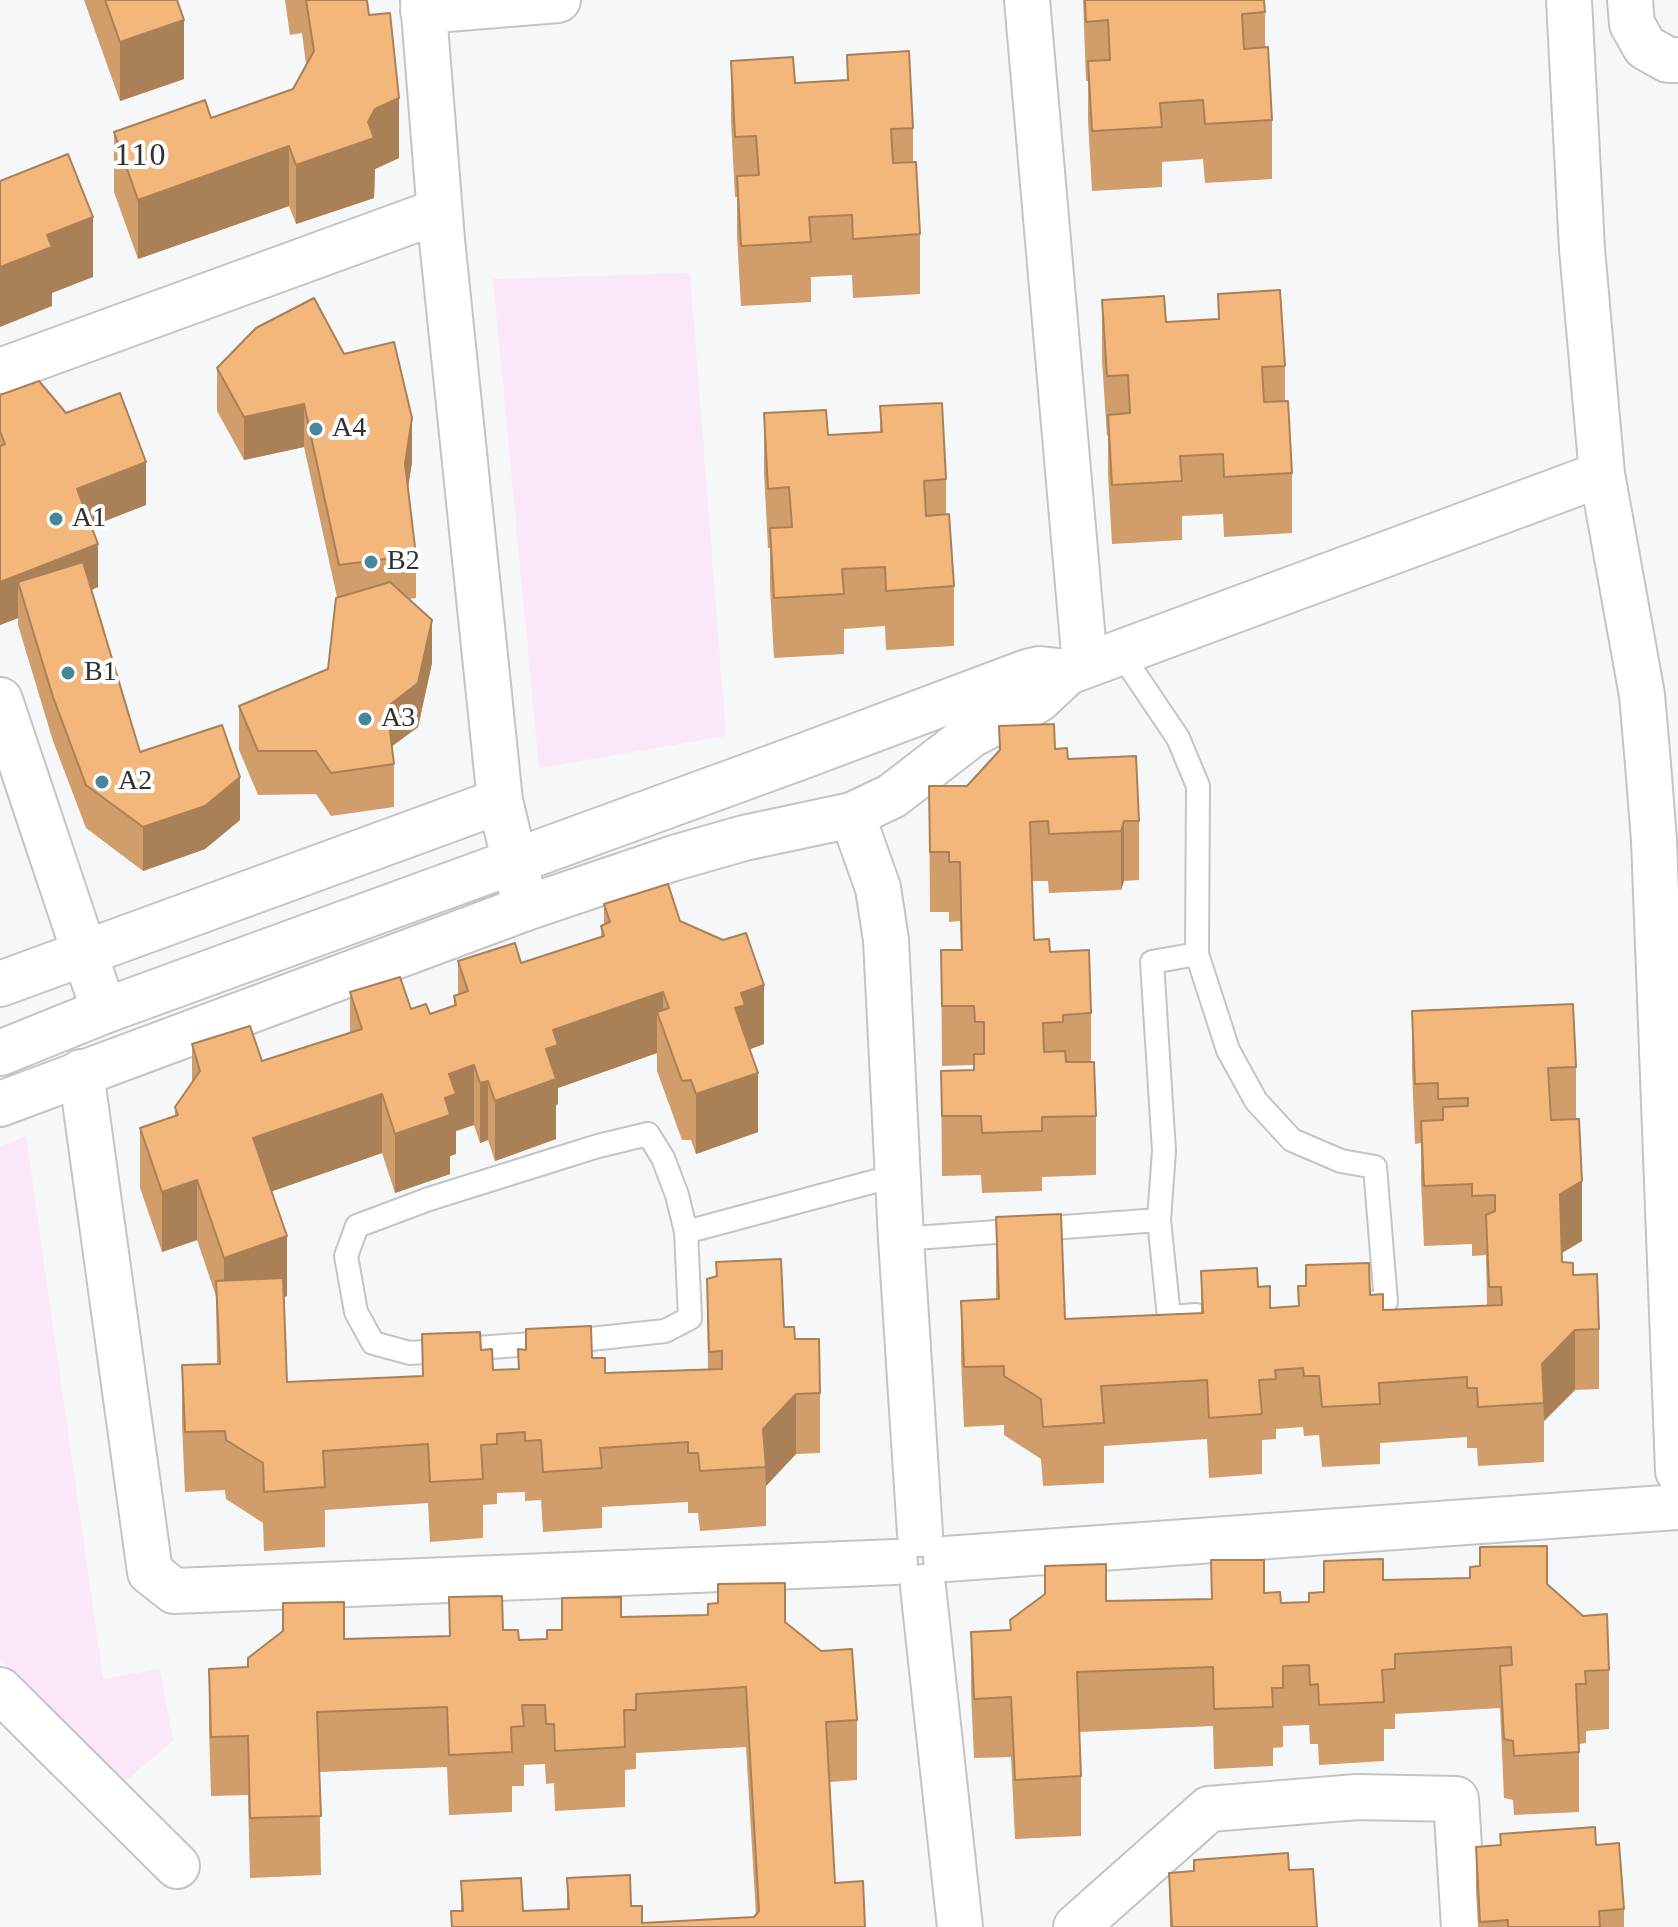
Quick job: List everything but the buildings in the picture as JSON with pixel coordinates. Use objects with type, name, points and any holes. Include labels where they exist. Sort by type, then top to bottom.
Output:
[{"type":"street","points":[[526,908],[500,801],[439,211],[423,5],[558,0]]},
{"type":"street","points":[[1027,0],[1091,663]]},
{"type":"street","points":[[1569,0],[1582,249],[1602,474],[1642,695],[1648,764],[1678,1471]]},
{"type":"street","points":[[1630,0],[1632,24],[1645,47],[1668,60],[1678,60]]},
{"type":"street","points":[[0,371],[439,211]]},
{"type":"street","points":[[0,1053],[104,1011],[1027,672],[1091,663],[1602,474]]},
{"type":"street","points":[[0,1104],[526,908],[685,854],[744,838],[836,820],[892,796],[964,739],[1038,700],[1091,663]]},
{"type":"street","points":[[0,700],[104,1011]]},
{"type":"street","points":[[882,727],[902,753],[911,783]]},
{"type":"street","points":[[798,758],[800,794],[836,820],[870,862],[883,914],[921,1560],[960,1927]]},
{"type":"street","points":[[0,984],[500,801]]},
{"type":"street","points":[[81,1072],[150,1572],[174,1591],[921,1560],[1678,1507]]},
{"type":"street","points":[[0,1690],[177,1866]]},
{"type":"street","points":[[1076,1927],[1209,1809],[1357,1797],[1456,1799],[1464,1927]]},
{"type":"lane","points":[[1091,663],[1178,738],[1198,786],[1197,954],[1228,1050],[1256,1101],[1292,1140],[1341,1161],[1375,1167],[1386,1302],[1339,1305]]},
{"type":"lane","points":[[1197,954],[1152,962],[1164,1151],[1159,1220],[1169,1317],[1215,1314]]},
{"type":"lane","points":[[648,1134],[663,1158],[686,1232],[690,1318],[665,1331],[513,1346],[410,1353],[373,1343],[356,1312],[346,1256],[357,1226],[429,1199],[598,1146],[648,1134]]},
{"type":"lane","points":[[686,1232],[898,1175]]},
{"type":"lane","points":[[901,1239],[1159,1220]]},
{"type":"shaded area","points":[[690,273],[726,736],[539,768],[493,279]]},
{"type":"shaded area","points":[[26,1136],[103,1679],[160,1669],[173,1741],[124,1782],[0,1659],[0,1147]]},
{"type":"place","name":"A4","points":[[316,429]]},
{"type":"place","name":"A1","points":[[56,519]]},
{"type":"place","name":"B2","points":[[371,562]]},
{"type":"place","name":"B1","points":[[68,673]]},
{"type":"place","name":"A3","points":[[365,719]]},
{"type":"place","name":"A2","points":[[102,782]]},
{"type":"district","name":"110","points":[[141,157]]}]
